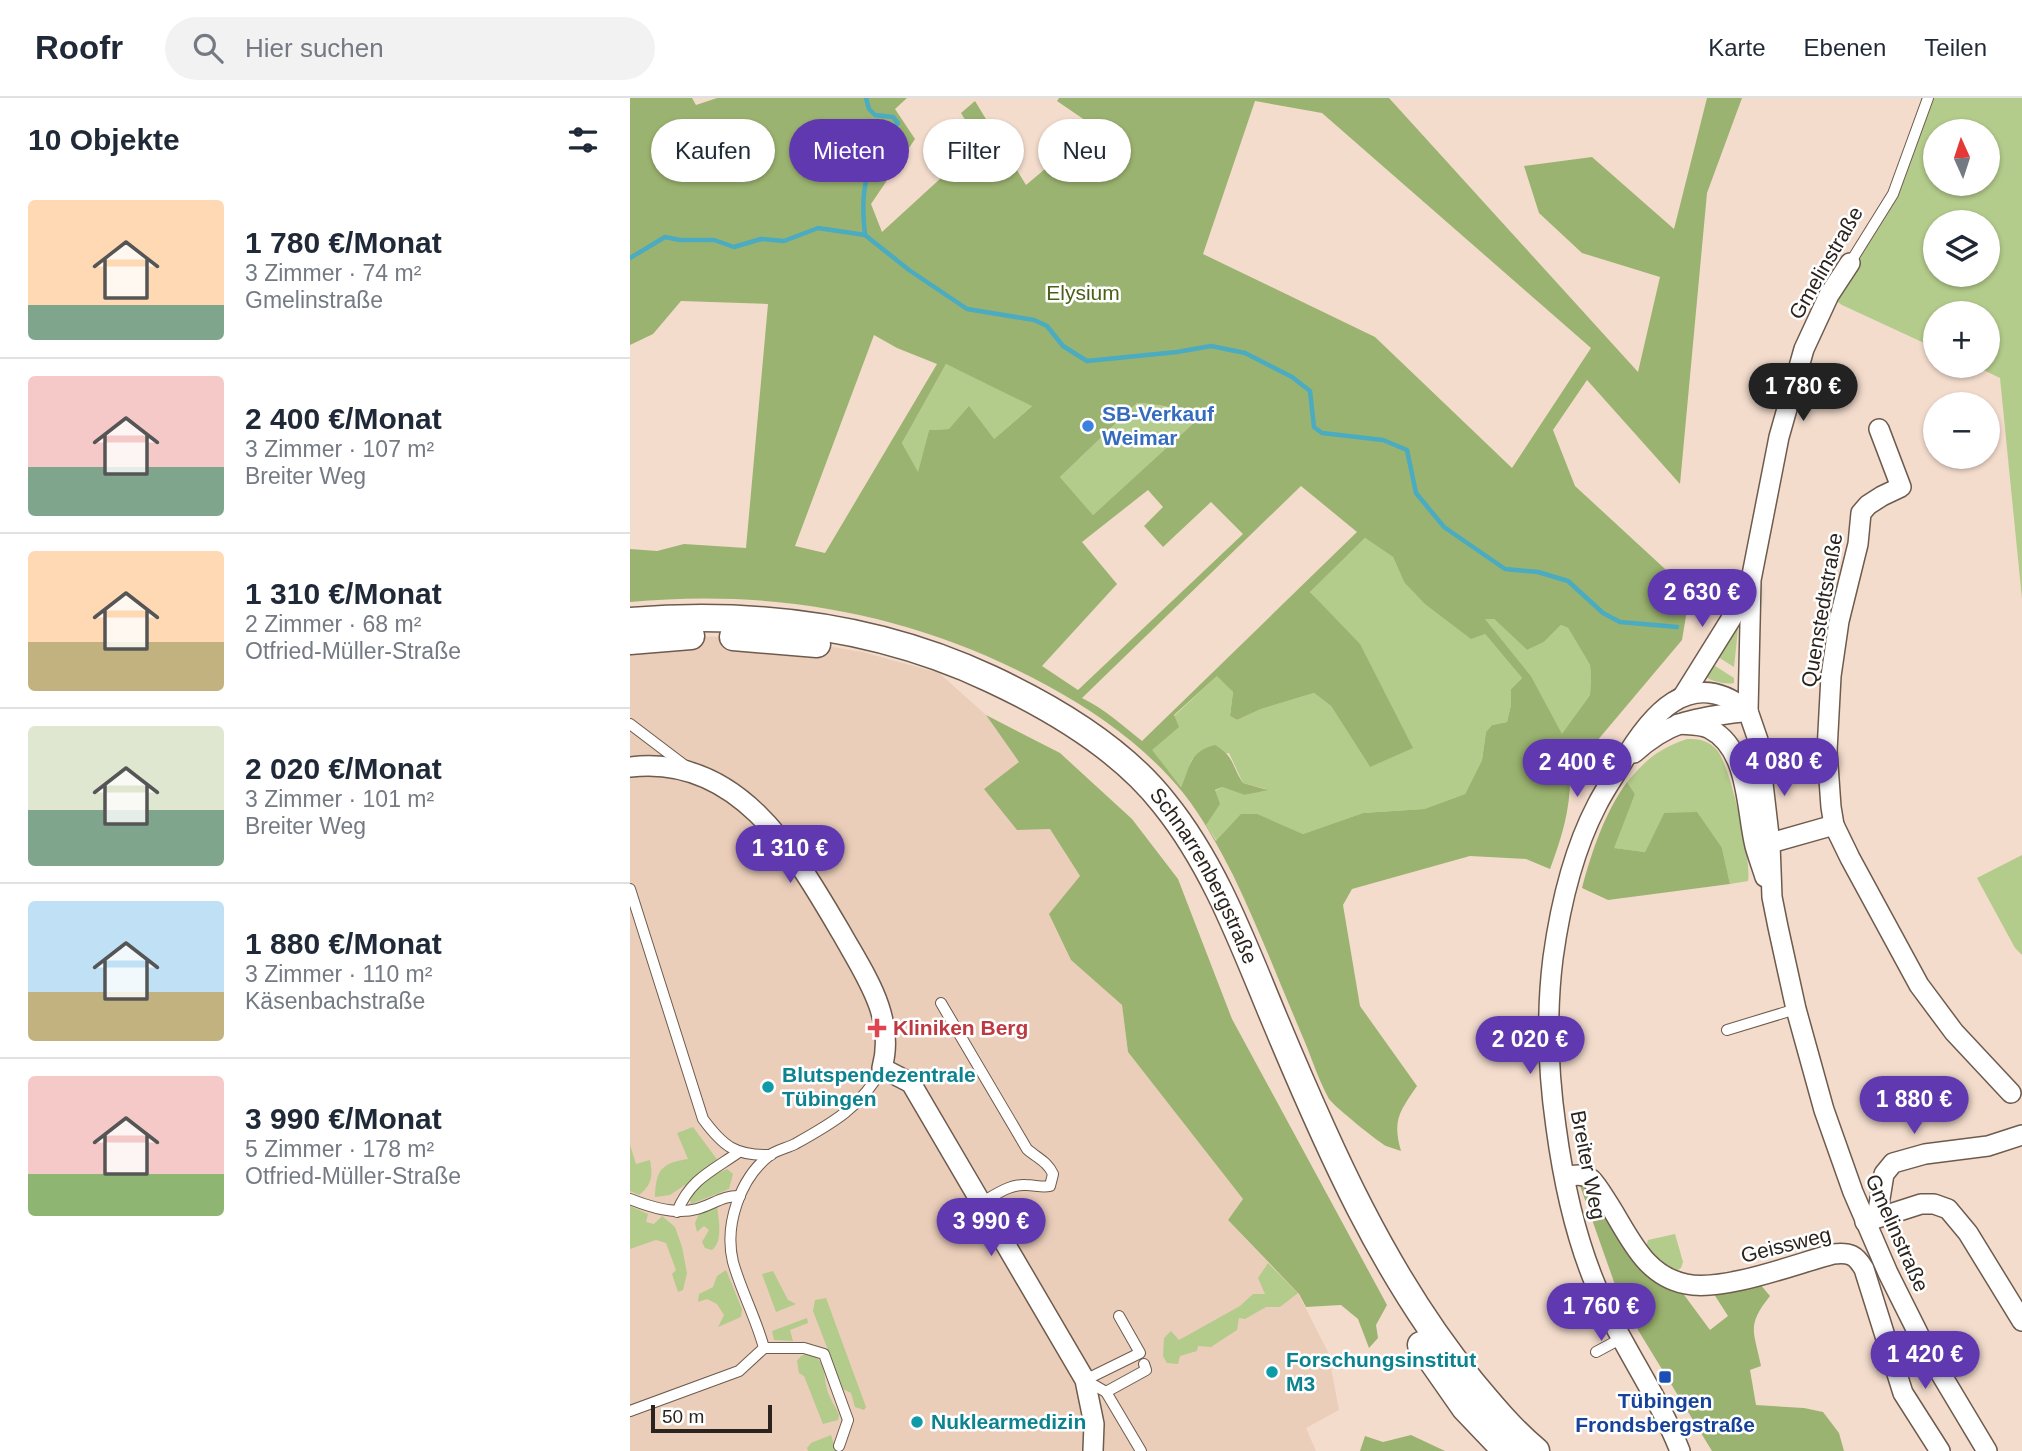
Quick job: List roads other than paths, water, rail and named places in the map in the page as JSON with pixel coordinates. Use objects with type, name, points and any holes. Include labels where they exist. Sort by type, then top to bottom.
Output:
[{"type":"street","name":"Gmelinstraße","points":[[1850,263],[1829,295],[1800,360],[1779,437],[1751,580],[1748,711],[1758,740],[1763,846],[1796,1009],[1827,1119],[1916,1331],[1987,1451]]},
{"type":"street","name":"Quenstedtstraße","points":[[1879,429],[1901,487],[1868,505],[1861,513],[1857,544],[1839,621],[1831,676],[1827,738],[1828,787],[1834,825],[1919,985],[1954,1032],[2011,1093]]},
{"type":"street","name":"Gmelinstraße","points":[[1683,696],[1731,619],[1751,580]]},
{"type":"street","name":"Schnarrenbergstraße","points":[[630,621],[679,618],[779,621],[861,634],[906,646],[968,669],[1033,700],[1101,744],[1140,778],[1178,821],[1208,868],[1331,1148],[1391,1265],[1460,1368],[1494,1410],[1536,1451]]},
{"type":"street","name":"Schnarrenbergstraße","points":[[630,641],[673,636],[740,637],[802,642],[863,652],[939,673],[1051,726],[1094,753],[1126,779],[1153,808],[1180,844],[1209,895],[1316,1148],[1393,1300],[1465,1408],[1506,1451]]},
{"type":"street","points":[[1683,696],[1701,692],[1722,696],[1748,711]]},
{"type":"street","name":"Breiter Weg","points":[[1676,1446],[1594,1282],[1578,1234],[1556,1127],[1549,1064],[1549,1009],[1553,954],[1566,893],[1587,828],[1596,807],[1645,725],[1683,696]]},
{"type":"street","name":"Breiter Weg","points":[[1620,767],[1654,736],[1678,724],[1701,717],[1748,711]]},
{"type":"street","name":"Gmelinstraße","points":[[1678,724],[1710,729],[1725,741],[1733,752],[1763,846]]},
{"type":"street","points":[[630,767],[659,766],[695,774],[722,787],[751,807],[775,830],[804,869],[881,1008],[886,1035],[882,1068],[912,1083],[1085,1380],[1094,1424],[1093,1451]]},
{"type":"street","points":[[1763,846],[1834,825]]},
{"type":"street","points":[[1871,1219],[1885,1174],[1893,1163],[1926,1154],[1980,1147],[2022,1135]]},
{"type":"street","name":"Geissweg","points":[[1565,1177],[1582,1175],[1590,1178],[1642,1257],[1658,1273],[1686,1284],[1704,1286],[1729,1283],[1833,1254],[1853,1254],[1864,1269],[1903,1393],[1940,1451]]},
{"type":"street","points":[[1871,1219],[1921,1204],[1934,1204],[1948,1209],[1968,1233],[2022,1321]]},
{"type":"lane","name":"Gmelinstraße","points":[[1850,263],[1893,194],[1928,98]]},
{"type":"lane","points":[[630,724],[695,774]]},
{"type":"lane","points":[[630,889],[703,1119],[724,1144],[739,1152],[755,1155],[771,1154],[792,1146],[852,1109],[870,1090],[882,1068]]},
{"type":"lane","points":[[941,1003],[1027,1149],[1043,1160],[1053,1174],[1050,1186],[1011,1186],[982,1202]]},
{"type":"lane","points":[[1727,1030],[1796,1009]]},
{"type":"lane","points":[[677,1212],[684,1194],[696,1182],[739,1152]]},
{"type":"lane","points":[[764,1348],[733,1261],[732,1223],[746,1182],[771,1154]]},
{"type":"lane","points":[[630,1199],[677,1212],[696,1209],[729,1196],[740,1196]]},
{"type":"lane","points":[[1085,1380],[1140,1353],[1119,1316]]},
{"type":"lane","points":[[1596,1352],[1622,1338]]},
{"type":"lane","points":[[630,1411],[739,1371],[764,1348],[804,1348],[824,1354],[848,1420],[839,1446]]},
{"type":"lane","points":[[1106,1392],[1146,1370],[1144,1364]]},
{"type":"lane","points":[[1085,1380],[1106,1392],[1141,1451]]},
{"type":"waterway","points":[[866,98],[869,109],[875,115],[893,117],[898,123],[879,150],[868,175],[863,201],[865,235],[909,270],[967,309],[1034,320],[1047,326],[1063,346],[1087,361],[1211,346],[1245,353],[1292,377],[1310,391],[1314,427],[1322,433],[1383,440],[1407,450],[1416,493],[1444,527],[1505,569],[1538,572],[1568,581],[1603,613],[1620,622],[1677,627]]},
{"type":"waterway","points":[[630,258],[665,237],[714,240],[734,247],[761,239],[784,241],[818,228],[865,235]]},
{"type":"place","name":"SB-Verkauf Weimar","points":[[1088,426]]},
{"type":"place","name":"Kliniken Berg","points":[[877,1028]]},
{"type":"place","name":"Blutspendezentrale Tübingen","points":[[768,1087]]},
{"type":"place","name":"Forschungsinstitut M3","points":[[1272,1372]]},
{"type":"place","name":"Tübingen Frondsbergstraße","points":[[1665,1377]]},
{"type":"place","name":"Nuklearmedizin","points":[[917,1422]]},
{"type":"park label","name":"Elysium","points":[[1083,293]]}]
